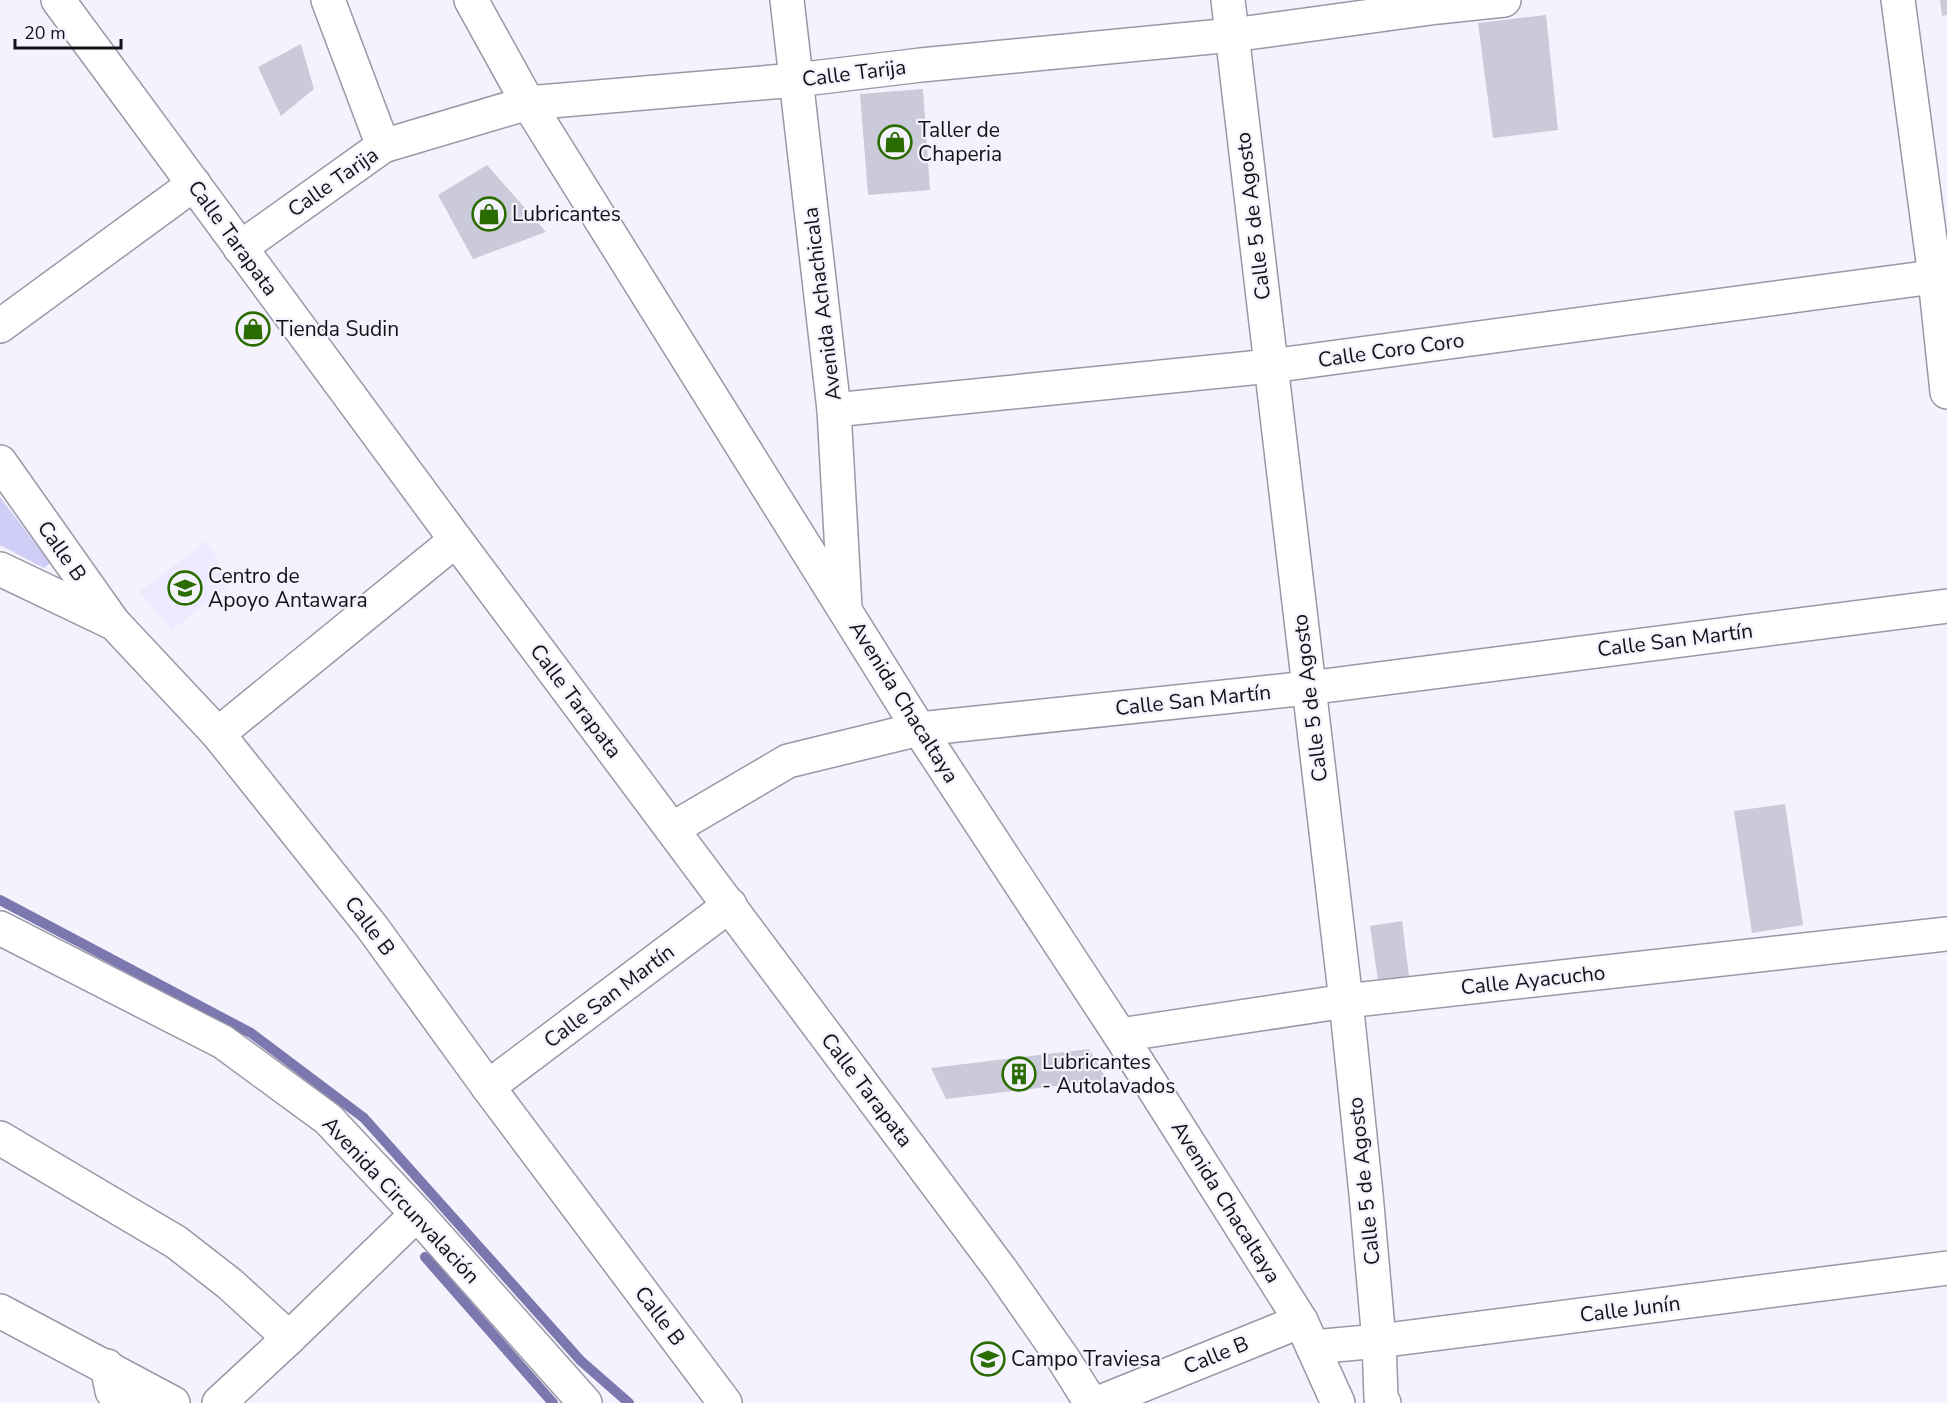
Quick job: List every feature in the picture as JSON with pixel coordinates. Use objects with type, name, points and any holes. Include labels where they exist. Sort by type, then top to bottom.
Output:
[{"type":"street","name":"Calle Tarapata","points":[[58,0],[456,540],[1001,1270],[1091,1403]]},
{"type":"street","points":[[328,0],[383,146]]},
{"type":"street","name":"Avenida Chacaltaya","points":[[471,0],[528,103],[919,729],[1120,1035],[1307,1334],[1338,1403]]},
{"type":"street","name":"Avenida Achachicala","points":[[787,0],[834,410],[845,610]]},
{"type":"street","name":"Calle 5 de Agosto","points":[[1228,0],[1346,1001],[1379,1341],[1378,1401]]},
{"type":"street","name":"Calle Tarija","points":[[240,248],[383,146],[528,103],[796,80],[933,64],[1232,35],[1426,8],[1504,0]]},
{"type":"street","points":[[1898,0],[1941,276],[1947,392]]},
{"type":"street","points":[[0,326],[194,184]]},
{"type":"street","name":"Calle Coro Coro","points":[[834,410],[1271,366],[1941,276]]},
{"type":"street","name":"Calle B","points":[[0,462],[113,622],[218,734],[372,927],[488,1088],[725,1403]]},
{"type":"street","points":[[218,734],[456,540]]},
{"type":"street","points":[[0,569],[113,622]]},
{"type":"street","name":"Calle San Martín","points":[[672,829],[788,761],[919,729],[1308,687],[1947,606]]},
{"type":"street","name":"Calle San Martín","points":[[488,1088],[730,905]]},
{"type":"street","name":"Avenida Circunvalación","points":[[0,928],[223,1042],[328,1119],[417,1214],[585,1403]]},
{"type":"street","name":"Calle Ayacucho","points":[[1120,1035],[1346,1001],[1947,934]]},
{"type":"street","points":[[0,1138],[176,1242],[230,1284],[289,1338]]},
{"type":"street","points":[[219,1403],[417,1214]]},
{"type":"street","name":"Calle Junín","points":[[1307,1334],[1379,1341],[1947,1268]]},
{"type":"street","points":[[0,1311],[173,1403]]},
{"type":"street","name":"Calle B","points":[[1098,1403],[1307,1334]]},
{"type":"street","points":[[107,1366],[112,1391],[122,1403]]},
{"type":"shaded area","points":[[0,497],[50,563],[44,568],[0,545]]},
{"type":"shaded area","name":"Centro de Apoyo Antawara","points":[[207,541],[230,584],[172,630],[139,592]]},
{"type":"building","points":[[1940,0],[1947,0],[1947,15],[1942,16]]},
{"type":"building","points":[[1546,15],[1558,130],[1493,138],[1478,23]]},
{"type":"building","points":[[301,44],[314,89],[281,116],[258,67]]},
{"type":"building","name":"Taller de Chaperia","points":[[923,89],[930,190],[868,195],[860,94]]},
{"type":"building","name":"Lubricantes","points":[[487,165],[546,232],[473,259],[438,195]]},
{"type":"building","points":[[1785,804],[1803,925],[1752,933],[1734,811]]},
{"type":"building","points":[[1402,921],[1409,976],[1378,980],[1370,926]]},
{"type":"building","name":"Lubricantes - Autolavados","points":[[1089,1049],[1107,1080],[946,1099],[931,1068]]},
{"type":"waterway","points":[[0,900],[251,1033],[364,1118],[581,1361],[629,1403]]},
{"type":"waterway","points":[[425,1257],[553,1403]]},
{"type":"place","name":"Taller de Chaperia","points":[[895,142]]},
{"type":"place","name":"Lubricantes","points":[[489,214]]},
{"type":"place","name":"Tienda Sudin","points":[[253,329]]},
{"type":"place","name":"Centro de Apoyo Antawara","points":[[185,588]]},
{"type":"place","name":"Lubricantes - Autolavados","points":[[1019,1074]]},
{"type":"place","name":"Campo Traviesa","points":[[988,1359]]}]
